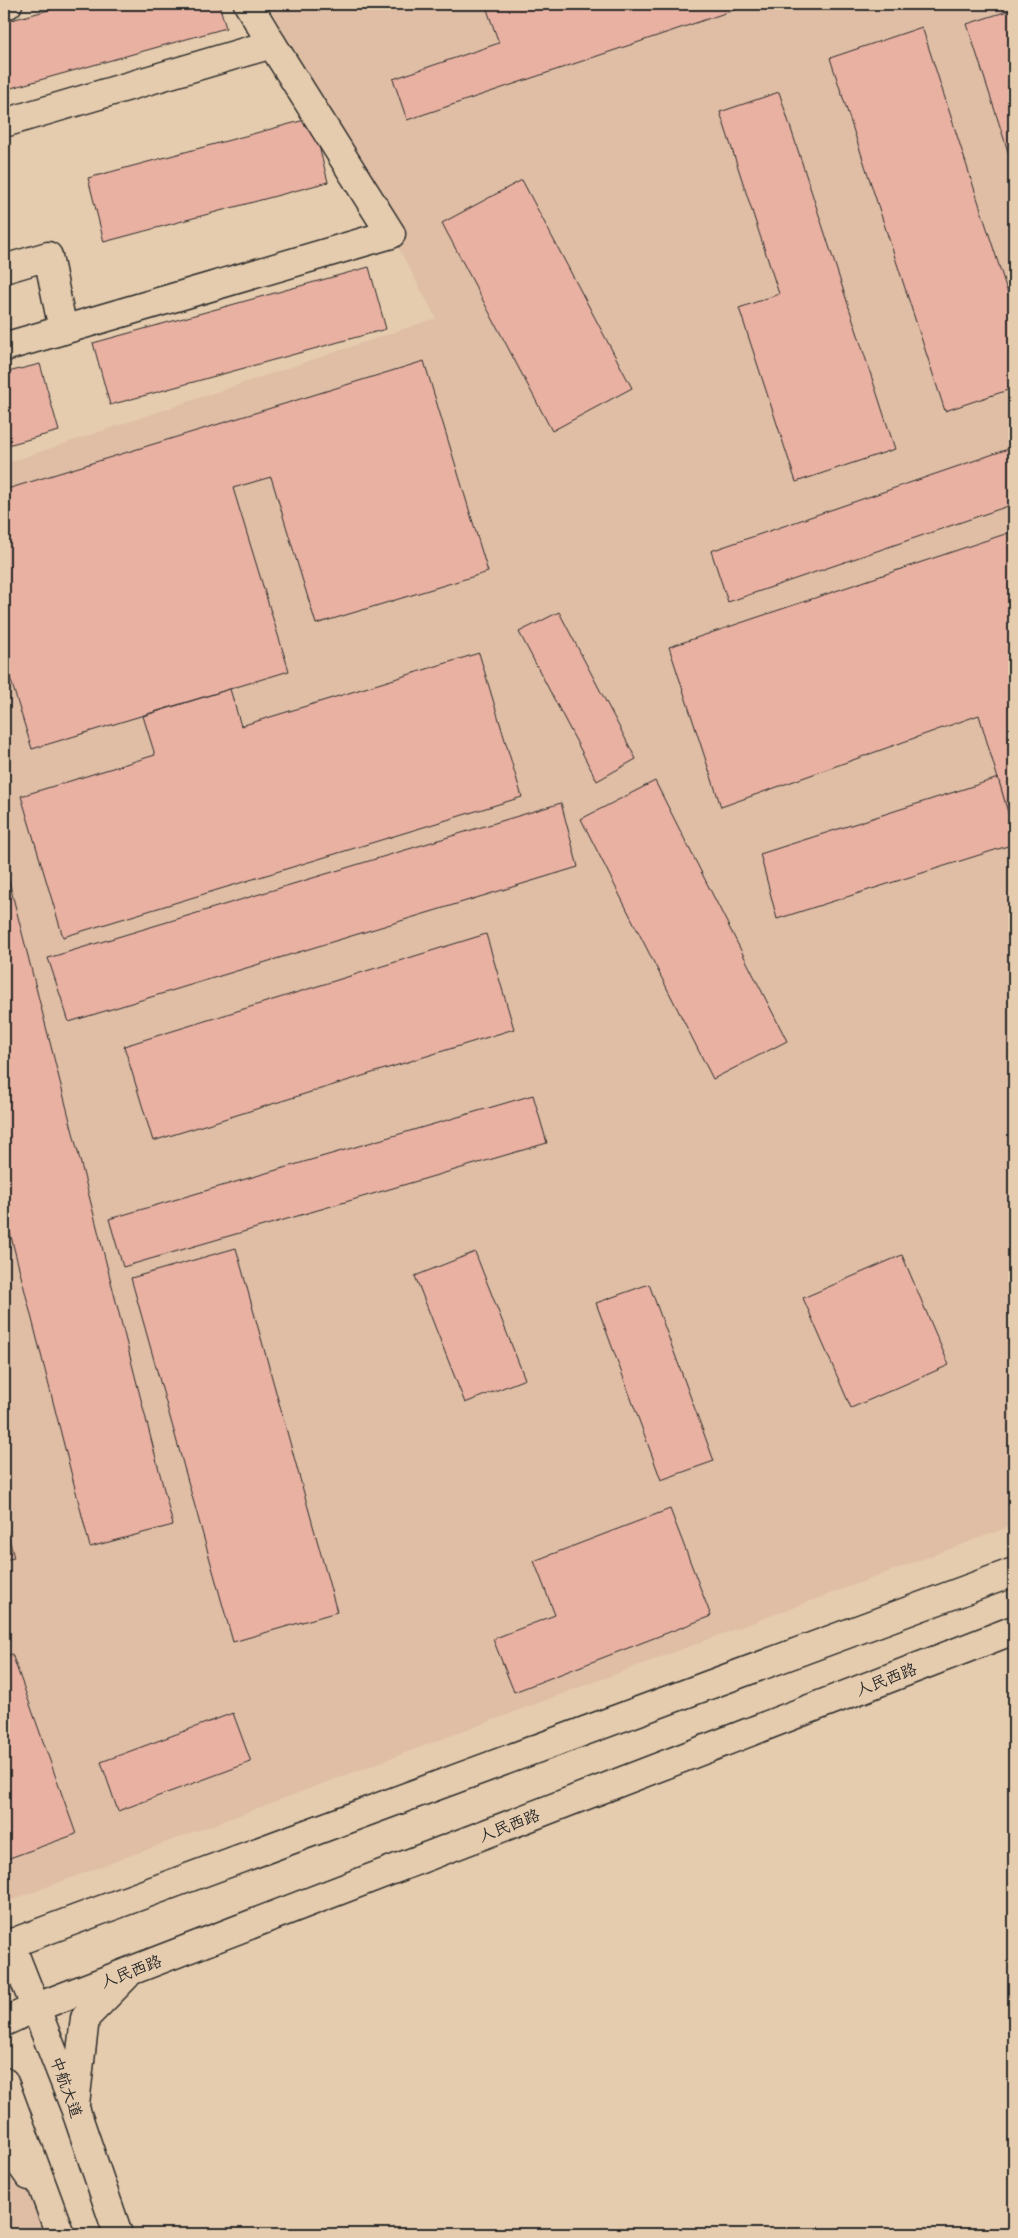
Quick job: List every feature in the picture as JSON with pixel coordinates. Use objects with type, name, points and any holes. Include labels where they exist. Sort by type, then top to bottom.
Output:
[{"type":"main road","points":[[4,5],[8,4]]},
{"type":"main road","points":[[4,347],[391,234],[248,4]]},
{"type":"main road","points":[[4,123],[272,44]]},
{"type":"main road","points":[[4,269],[48,256],[64,330]]},
{"type":"main road","points":[[7,1944],[1014,1572]]},
{"type":"main road","name":"人民西路","points":[[4,2022],[37,2007],[1014,1630]]},
{"type":"main road","name":"中航大道","points":[[7,1944],[37,2007],[75,2108],[118,2234]]},
{"type":"main road","points":[[75,2108],[85,2018],[131,1971]]},
{"type":"main road","points":[[4,2082],[60,2234]]},
{"type":"main road","points":[[4,2140],[50,2205]]},
{"type":"shaded area","points":[[268,4],[1014,4],[1014,1525],[4,1903],[4,464],[436,318]]},
{"type":"shaded area","points":[[4,2140],[60,2234],[4,2234]]},
{"type":"building","points":[[71,4],[219,4],[226,28],[4,90],[4,22]]},
{"type":"building","points":[[485,4],[752,4],[407,120],[393,79],[499,43]]},
{"type":"building","points":[[1014,9],[1014,170],[967,24]]},
{"type":"building","points":[[922,27],[1014,312],[1014,388],[945,411],[830,58]]},
{"type":"building","points":[[779,92],[895,449],[796,482],[739,308],[779,294],[720,112]]},
{"type":"building","points":[[312,118],[328,182],[104,242],[88,178]]},
{"type":"building","points":[[522,180],[632,388],[552,431],[442,223]]},
{"type":"building","points":[[369,267],[386,329],[110,405],[93,343]]},
{"type":"building","points":[[424,361],[488,572],[316,624],[271,477],[233,488],[289,671],[32,749],[4,658],[4,490]]},
{"type":"building","points":[[40,364],[59,431],[4,446],[4,373]]},
{"type":"building","points":[[1014,447],[1014,504],[728,602],[711,551]]},
{"type":"building","points":[[1014,531],[1014,833],[979,715],[721,807],[669,647]]},
{"type":"building","points":[[559,612],[636,759],[597,781],[519,632]]},
{"type":"building","points":[[479,653],[522,797],[63,937],[21,796],[155,755],[143,716],[230,689],[241,726]]},
{"type":"building","points":[[998,778],[1014,833],[1014,844],[777,919],[760,854]]},
{"type":"building","points":[[655,781],[787,1041],[713,1079],[581,819]]},
{"type":"building","points":[[561,803],[578,867],[69,1022],[48,958]]},
{"type":"building","points":[[4,862],[173,1525],[90,1547],[4,1209]]},
{"type":"building","points":[[486,934],[514,1029],[153,1141],[124,1046]]},
{"type":"building","points":[[533,1095],[547,1143],[123,1267],[109,1219]]},
{"type":"building","points":[[236,1248],[337,1612],[233,1642],[131,1278]]},
{"type":"building","points":[[475,1252],[525,1379],[465,1403],[415,1276]]},
{"type":"building","points":[[902,1255],[949,1365],[851,1408],[803,1298]]},
{"type":"building","points":[[649,1284],[714,1461],[661,1480],[596,1303]]},
{"type":"building","points":[[670,1509],[711,1616],[514,1692],[493,1639],[555,1615],[534,1561]]},
{"type":"building","points":[[4,1519],[14,1558],[4,1560]]},
{"type":"building","points":[[12,1654],[76,1834],[4,1860],[4,1657]]},
{"type":"building","points":[[233,1713],[251,1762],[118,1811],[101,1762]]}]
